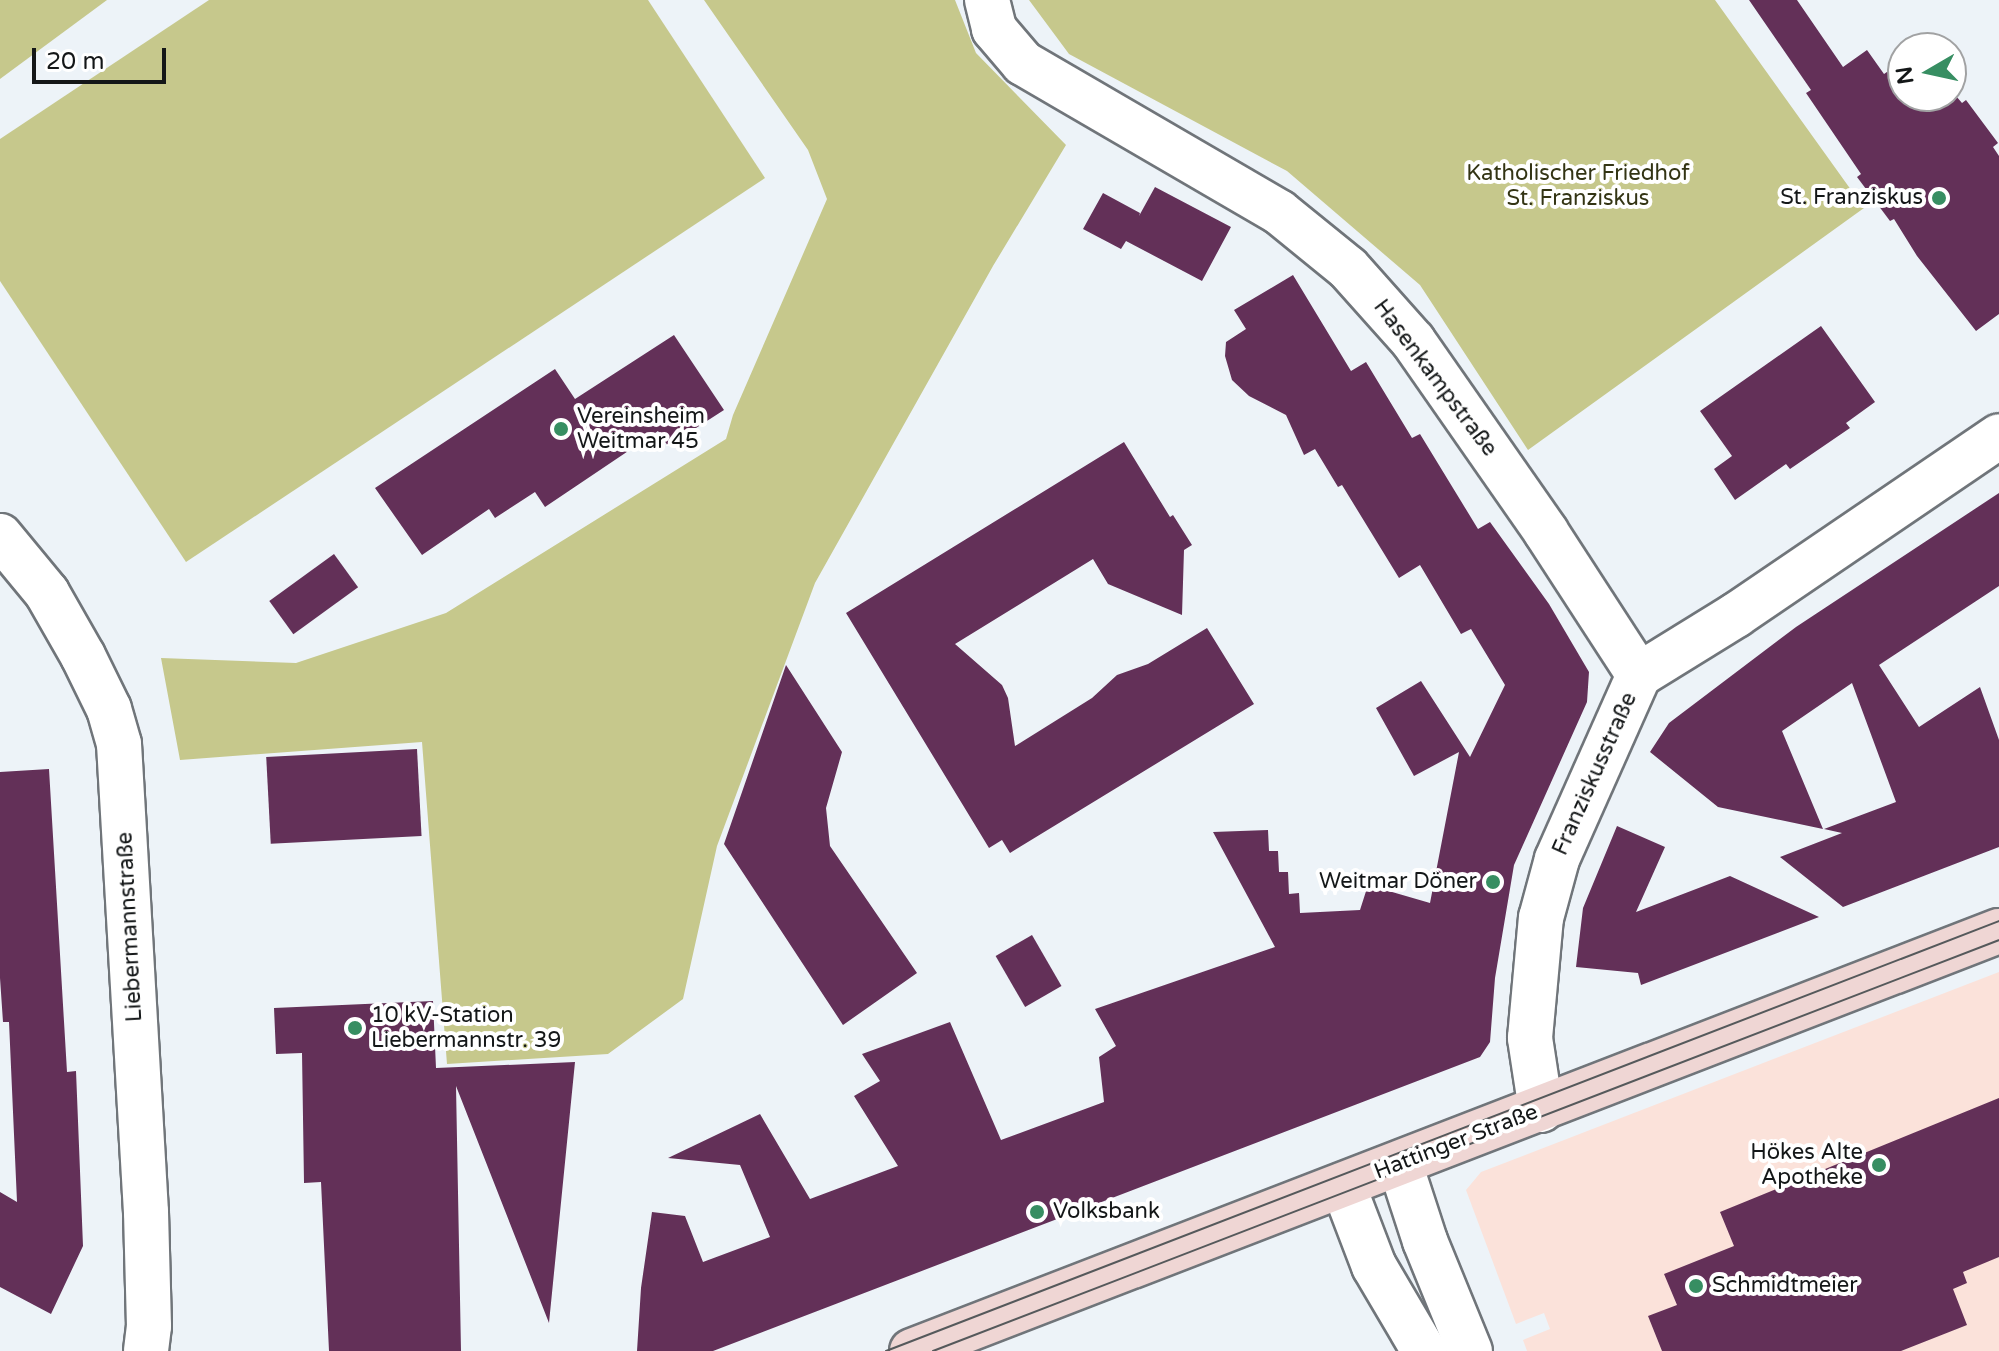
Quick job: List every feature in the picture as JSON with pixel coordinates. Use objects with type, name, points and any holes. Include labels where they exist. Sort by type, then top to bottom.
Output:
[{"type":"main road","name":"Hattinger Straße","points":[[912,1351],[1999,931]]},
{"type":"street","name":"Hasenkampstraße","points":[[987,0],[994,29],[1023,63],[1279,212],[1348,268],[1413,341],[1546,532],[1639,675]]},
{"type":"street","name":"Franziskusstraße","points":[[1541,1110],[1530,1038],[1541,918],[1557,859],[1639,675],[1736,615],[1999,436]]},
{"type":"street","name":"Liebermannstraße","points":[[0,536],[47,593],[109,709],[119,744],[146,1212],[149,1326],[146,1351]]},
{"type":"street","points":[[1400,1164],[1425,1241],[1470,1351]]},
{"type":"street","points":[[1343,1185],[1374,1266],[1424,1351]]},
{"type":"shaded area","points":[[1999,972],[1999,1351],[1527,1351],[1523,1340],[1550,1329],[1544,1313],[1516,1324],[1466,1190],[1481,1172]]},
{"type":"green space","points":[[0,0],[107,0],[0,79]]},
{"type":"green space","points":[[209,0],[648,0],[765,178],[186,562],[0,281],[0,139]]},
{"type":"green space","points":[[704,0],[955,0],[976,53],[1066,145],[993,266],[815,583],[717,846],[683,999],[608,1054],[447,1064],[422,742],[180,760],[161,658],[296,663],[446,613],[726,439],[733,415],[827,199],[808,150]]},
{"type":"green space","name":"Katholischer Friedhof St. Franziskus","points":[[1029,0],[1715,0],[1864,208],[1528,450],[1420,285],[1287,171],[1069,54]]},
{"type":"building","name":"St. Franziskus","points":[[1749,0],[1797,0],[1843,67],[1867,50],[1884,74],[1887,72],[1887,112],[1967,112],[1967,101],[1998,143],[1993,147],[1999,156],[1999,314],[1976,331],[1917,256],[1894,219],[1890,221],[1857,177],[1861,174],[1806,93],[1811,90]]},
{"type":"building","points":[[1155,187],[1231,227],[1202,281],[1126,241],[1121,249],[1083,229],[1103,193],[1140,213],[1139,216]]},
{"type":"building","points":[[1293,275],[1351,371],[1366,362],[1412,438],[1420,434],[1478,529],[1490,522],[1549,604],[1589,672],[1587,702],[1514,865],[1495,978],[1490,1042],[1480,1057],[713,1351],[637,1351],[641,1288],[652,1212],[685,1216],[703,1262],[770,1237],[740,1165],[668,1158],[760,1114],[810,1199],[898,1166],[854,1096],[880,1081],[862,1054],[950,1022],[1001,1140],[1104,1102],[1099,1057],[1116,1046],[1095,1009],[1275,947],[1213,832],[1268,830],[1269,851],[1278,851],[1279,872],[1288,872],[1289,894],[1299,893],[1300,913],[1360,910],[1368,885],[1430,903],[1459,752],[1414,776],[1376,708],[1421,681],[1470,757],[1505,685],[1471,629],[1461,634],[1420,565],[1399,578],[1342,485],[1338,487],[1315,449],[1304,455],[1286,415],[1249,396],[1232,380],[1225,356],[1226,342],[1246,329],[1234,310]]},
{"type":"building","points":[[1821,326],[1875,402],[1846,423],[1850,428],[1790,469],[1786,464],[1735,500],[1714,469],[1732,456],[1700,411]]},
{"type":"building","points":[[674,335],[724,410],[668,446],[658,431],[545,507],[535,492],[495,518],[489,509],[422,555],[375,488],[555,369],[575,399]]},
{"type":"building","points":[[1124,442],[1170,517],[1173,515],[1192,545],[1184,550],[1182,615],[1108,584],[1093,559],[955,644],[1002,685],[1008,698],[1015,746],[1092,698],[1117,675],[1148,664],[1207,628],[1254,704],[1010,853],[1002,840],[989,848],[846,613]]},
{"type":"building","points":[[1999,493],[1999,586],[1879,665],[1919,727],[1980,687],[1999,740],[1999,847],[1843,907],[1780,857],[1842,833],[1824,829],[1896,802],[1852,683],[1782,731],[1823,829],[1718,807],[1650,752],[1669,723],[1796,627]]},
{"type":"building","points":[[334,554],[358,587],[293,634],[269,601]]},
{"type":"building","points":[[786,665],[842,752],[826,808],[830,846],[917,973],[843,1025],[724,844]]},
{"type":"building","points":[[417,749],[422,836],[271,844],[266,757]]},
{"type":"building","points":[[49,769],[67,1072],[76,1071],[83,1246],[51,1314],[0,1287],[0,1192],[17,1202],[9,1022],[3,1022],[0,978],[0,772]]},
{"type":"building","points":[[1617,826],[1665,847],[1636,912],[1730,876],[1819,917],[1641,985],[1638,973],[1576,967],[1583,908]]},
{"type":"building","points":[[1032,935],[1062,986],[1025,1007],[996,956]]},
{"type":"building","points":[[433,1001],[436,1068],[575,1062],[549,1323],[456,1086],[461,1351],[329,1351],[321,1182],[304,1183],[302,1053],[276,1054],[274,1008]]},
{"type":"building","points":[[1999,1098],[1999,1257],[1963,1272],[1967,1283],[1953,1289],[1967,1325],[1901,1351],[1662,1351],[1648,1316],[1677,1305],[1664,1274],[1734,1246],[1720,1212]]},
{"type":"tram line","points":[[886,1351],[1999,921]]},
{"type":"tram line","points":[[933,1351],[1999,940]]},
{"type":"place","name":"St. Franziskus","points":[[1939,198]]},
{"type":"place","name":"Vereinsheim Weitmar 45","points":[[561,429]]},
{"type":"place","name":"Weitmar Döner","points":[[1493,882]]},
{"type":"place","name":"10 kV-Station Liebermannstr. 39","points":[[355,1028]]},
{"type":"place","name":"Hökes Alte Apotheke","points":[[1879,1165]]},
{"type":"place","name":"Volksbank","points":[[1037,1212]]},
{"type":"place","name":"Schmidtmeier","points":[[1696,1286]]}]
